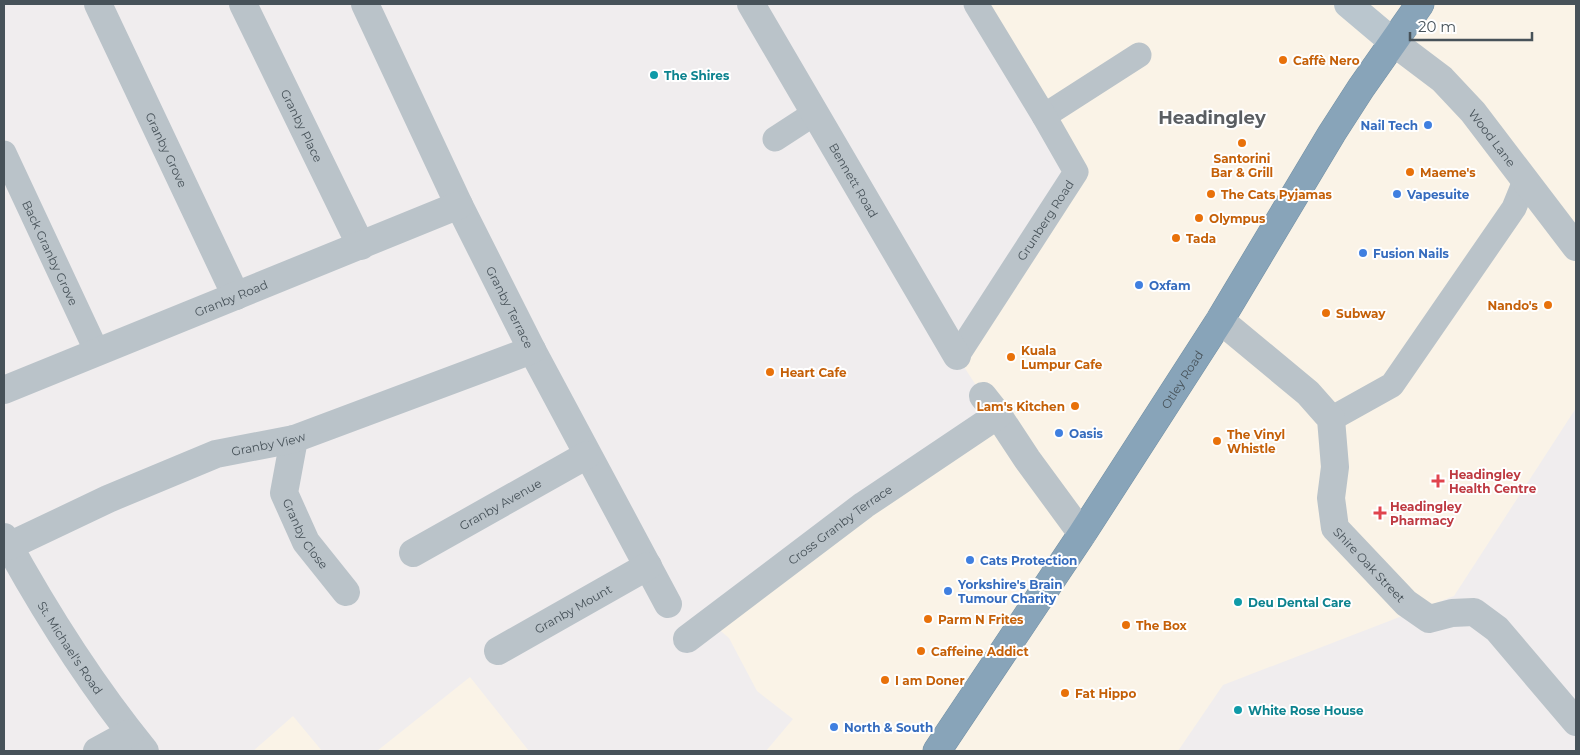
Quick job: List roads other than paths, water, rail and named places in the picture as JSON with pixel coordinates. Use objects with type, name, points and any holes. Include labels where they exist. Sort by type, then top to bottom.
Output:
[{"type":"highway","name":"Otley Road","points":[[937,751],[1082,534],[1220,320],[1332,134],[1420,4]]},
{"type":"main road","points":[[1348,4],[1393,42]]},
{"type":"street","name":"Granby Grove","points":[[98,4],[236,296]]},
{"type":"street","name":"Granby Place","points":[[243,4],[362,246]]},
{"type":"street","name":"Granby Terrace","points":[[365,4],[459,205],[532,350],[682,630]]},
{"type":"street","name":"Bennett Road","points":[[751,4],[957,356]]},
{"type":"street","name":"Wood Lane","points":[[1393,42],[1442,78],[1472,112],[1576,247]]},
{"type":"street","name":"Granby Road","points":[[4,390],[459,205]]},
{"type":"street","points":[[1220,320],[1308,394],[1331,419]]},
{"type":"street","name":"Granby View","points":[[6,541],[216,454],[294,439],[532,350]]},
{"type":"street","name":"Cross Granby Terrace","points":[[682,630],[864,505],[990,405],[1027,460],[1082,534]]},
{"type":"street","name":"Shire Oak Street","points":[[1331,419],[1335,467],[1331,498],[1335,528],[1406,602],[1429,619],[1452,613],[1474,612],[1497,629],[1576,722]]},
{"type":"street","name":"Granby Close","points":[[294,439],[284,493],[306,542],[346,592]]},
{"type":"street","name":"Granby Avenue","points":[[412,553],[587,455]]},
{"type":"street","name":"St. Michael's Road","points":[[6,541],[71,651],[138,742]]},
{"type":"street","name":"Granby Mount","points":[[498,651],[648,566]]},
{"type":"street","points":[[97,751],[138,742]]},
{"type":"lane","name":"Grunberg Road","points":[[957,356],[1076,172],[976,4]]},
{"type":"lane","points":[[1044,116],[1139,55]]},
{"type":"lane","points":[[774,138],[815,113]]},
{"type":"lane","name":"Back Granby Grove","points":[[4,153],[97,352]]},
{"type":"lane","points":[[1331,419],[1392,385],[1514,208],[1525,181]]},
{"type":"place","name":"Caffè Nero","points":[[1283,60]]},
{"type":"place","name":"The Shires","points":[[654,75]]},
{"type":"place","name":"Nail Tech","points":[[1428,125]]},
{"type":"place","name":"Santorini Bar & Grill","points":[[1242,143]]},
{"type":"place","name":"Maeme's","points":[[1410,172]]},
{"type":"place","name":"The Cats Pyjamas","points":[[1211,194]]},
{"type":"place","name":"Vapesuite","points":[[1397,194]]},
{"type":"place","name":"Olympus","points":[[1199,218]]},
{"type":"place","name":"Tada","points":[[1176,238]]},
{"type":"place","name":"Fusion Nails","points":[[1363,253]]},
{"type":"place","name":"Oxfam","points":[[1139,285]]},
{"type":"place","name":"Nando's","points":[[1548,305]]},
{"type":"place","name":"Subway","points":[[1326,313]]},
{"type":"place","name":"Kuala Lumpur Cafe","points":[[1011,357]]},
{"type":"place","name":"Heart Cafe","points":[[770,372]]},
{"type":"place","name":"Lam's Kitchen","points":[[1075,406]]},
{"type":"place","name":"Oasis","points":[[1059,433]]},
{"type":"place","name":"The Vinyl Whistle","points":[[1217,441]]},
{"type":"place","name":"Headingley Health Centre","points":[[1438,481]]},
{"type":"place","name":"Headingley Pharmacy","points":[[1380,513]]},
{"type":"place","name":"Cats Protection","points":[[970,560]]},
{"type":"place","name":"Yorkshire's Brain Tumour Charity","points":[[948,591]]},
{"type":"place","name":"Deu Dental Care","points":[[1238,602]]},
{"type":"place","name":"Parm N Frites","points":[[928,619]]},
{"type":"place","name":"The Box","points":[[1126,625]]},
{"type":"place","name":"Caffeine Addict","points":[[921,651]]},
{"type":"place","name":"I am Doner","points":[[885,680]]},
{"type":"place","name":"Fat Hippo","points":[[1065,693]]},
{"type":"place","name":"White Rose House","points":[[1238,710]]},
{"type":"place","name":"North & South","points":[[834,727]]},
{"type":"district","name":"Headingley","points":[[1212,118]]}]
